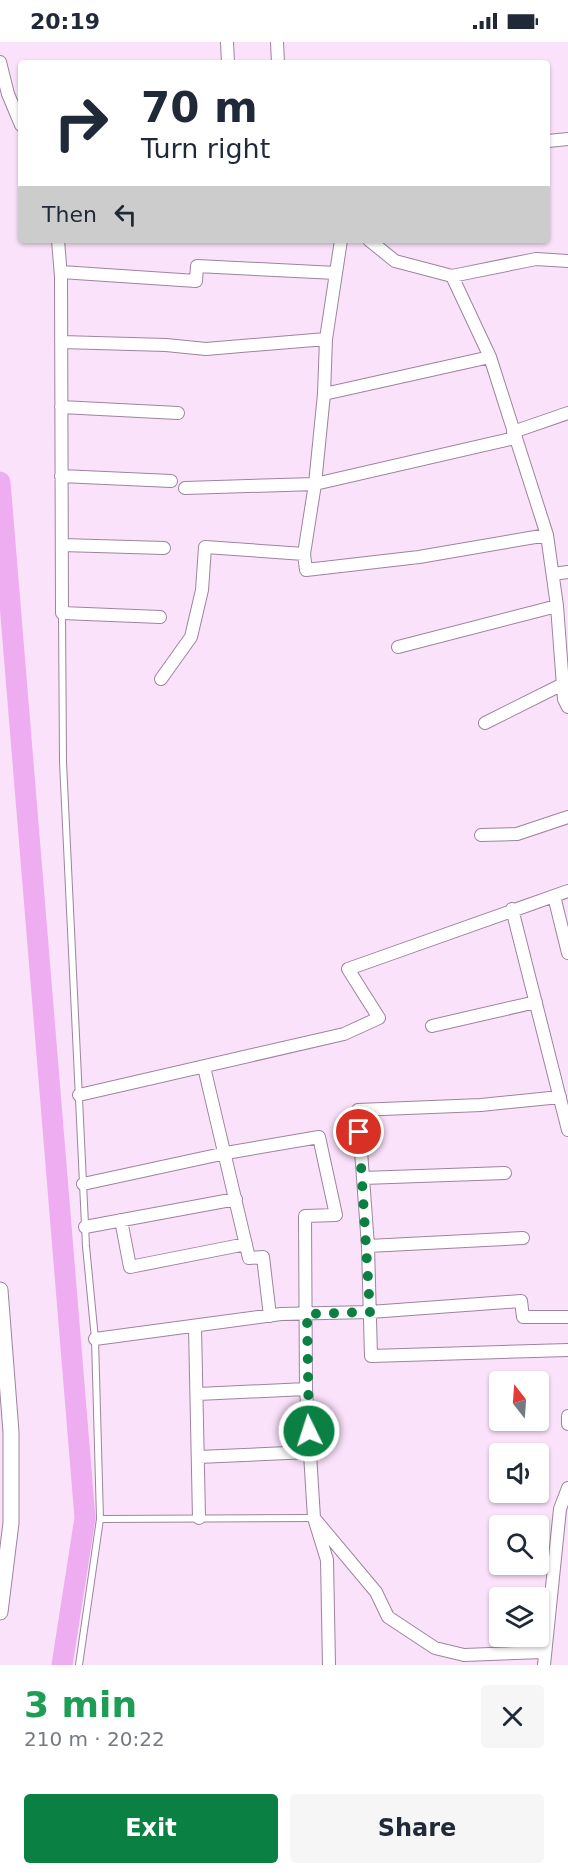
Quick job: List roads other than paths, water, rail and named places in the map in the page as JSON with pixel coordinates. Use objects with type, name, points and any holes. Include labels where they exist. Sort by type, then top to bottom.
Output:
[{"type":"street","points":[[227,42],[228,60]]},
{"type":"street","points":[[277,42],[278,60]]},
{"type":"street","points":[[0,62],[8,94],[18,117]]},
{"type":"street","points":[[550,141],[568,139]]},
{"type":"street","points":[[58,243],[61,272],[62,613],[160,617]]},
{"type":"street","points":[[340,243],[326,339],[324,394],[315,484],[304,554],[306,570],[419,557],[547,535]]},
{"type":"street","points":[[373,243],[395,261],[452,276],[536,259],[568,261]]},
{"type":"street","points":[[61,272],[196,281],[197,266],[336,273]]},
{"type":"street","points":[[452,276],[490,357],[547,535],[557,606],[564,699],[568,707]]},
{"type":"street","points":[[61,342],[166,345],[206,349],[326,339]]},
{"type":"street","points":[[324,394],[490,357]]},
{"type":"street","points":[[61,407],[178,413]]},
{"type":"street","points":[[185,488],[315,484],[514,435],[568,413]]},
{"type":"street","points":[[61,476],[171,481]]},
{"type":"street","points":[[62,545],[164,548]]},
{"type":"street","points":[[161,679],[191,637],[202,590],[205,547],[304,554]]},
{"type":"street","points":[[553,574],[568,572]]},
{"type":"street","points":[[398,647],[557,606]]},
{"type":"street","points":[[485,723],[563,684]]},
{"type":"street","points":[[481,835],[517,834],[568,817]]},
{"type":"street","points":[[79,1095],[344,1034],[379,1018],[348,969],[568,891]]},
{"type":"street","points":[[554,896],[568,953]]},
{"type":"street","points":[[512,909],[568,1131]]},
{"type":"street","points":[[432,1026],[536,1002]]},
{"type":"street","points":[[204,1067],[249,1258],[263,1257],[270,1316]]},
{"type":"street","points":[[560,1097],[481,1105],[358,1110],[368,1246],[371,1356],[568,1350]]},
{"type":"street","points":[[83,1184],[226,1153],[319,1137],[336,1215],[305,1216],[306,1389],[314,1518],[327,1560],[329,1665]]},
{"type":"street","points":[[363,1178],[505,1173]]},
{"type":"street","points":[[85,1227],[236,1198]]},
{"type":"street","points":[[121,1220],[130,1267],[246,1244]]},
{"type":"street","points":[[368,1246],[523,1238]]},
{"type":"street","points":[[0,1290],[5,1443],[5,1522],[0,1611]]},
{"type":"street","points":[[95,1339],[270,1316],[370,1312],[521,1301],[523,1317],[568,1317]]},
{"type":"street","points":[[195,1327],[199,1518]]},
{"type":"street","points":[[198,1394],[306,1389]]},
{"type":"street","points":[[568,1416],[568,1424]]},
{"type":"street","points":[[198,1457],[310,1452]]},
{"type":"street","points":[[544,1665],[560,1509],[568,1488]]},
{"type":"street","points":[[314,1518],[376,1592],[388,1617],[435,1648],[464,1655],[544,1652]]},
{"type":"lane","points":[[62,613],[63,762],[85,1227],[95,1339],[100,1519],[79,1665]]},
{"type":"lane","points":[[100,1519],[314,1518]]},
{"type":"waterway","points":[[0,482],[85,1518],[62,1665]]}]
